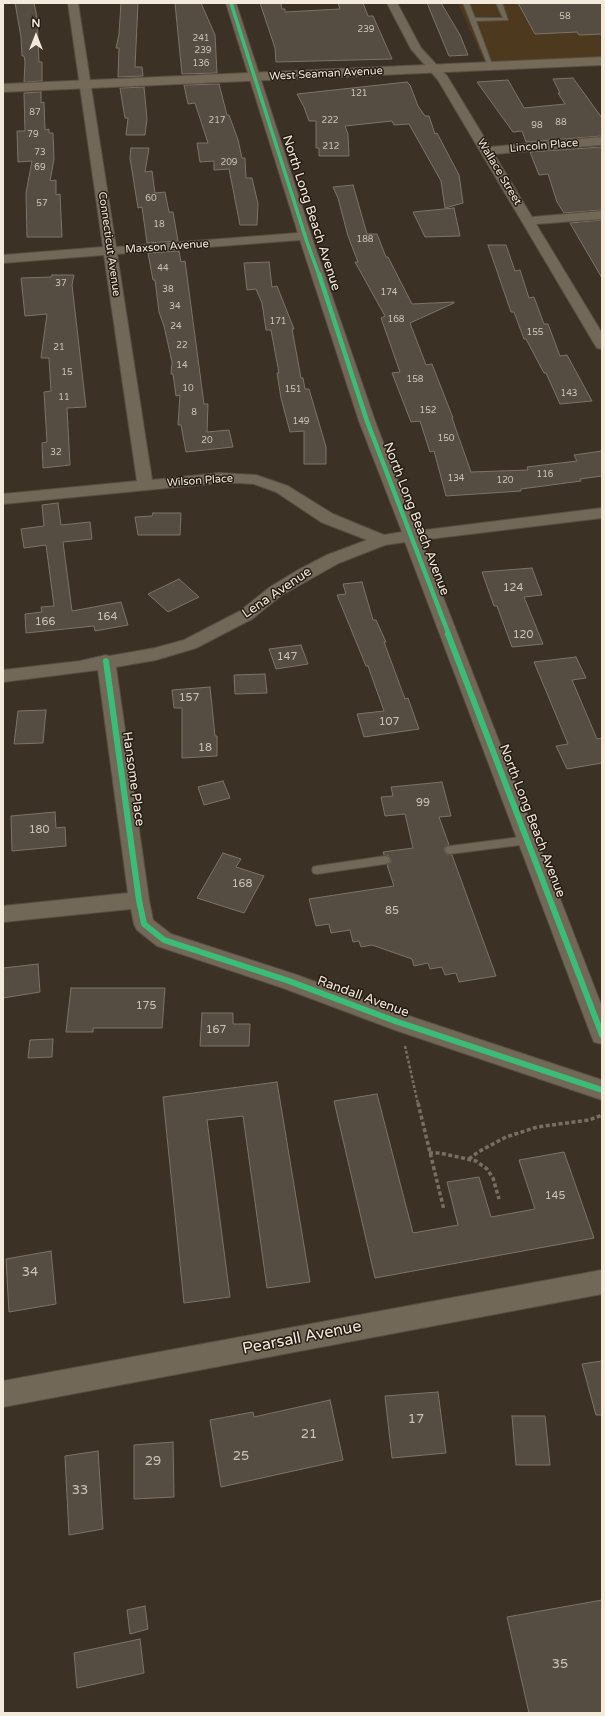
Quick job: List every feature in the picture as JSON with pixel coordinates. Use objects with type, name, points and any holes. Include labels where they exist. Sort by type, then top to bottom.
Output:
[{"type":"main road","name":"West Seaman Avenue","points":[[3,88],[602,61]]},
{"type":"street","name":"Connecticut Avenue","points":[[73,3],[146,485]]},
{"type":"street","name":"North Long Beach Avenue","points":[[231,3],[307,242],[309,244],[367,421],[602,1035]]},
{"type":"street","name":"Wallace Street","points":[[392,3],[416,49],[443,78],[602,345]]},
{"type":"street","name":"Lincoln Place","points":[[486,151],[602,140]]},
{"type":"street","points":[[528,221],[602,215]]},
{"type":"street","name":"Maxson Avenue","points":[[3,260],[306,236]]},
{"type":"street","name":"Wilson Place","points":[[3,499],[219,478],[256,480],[282,489],[327,518],[382,540]]},
{"type":"street","name":"Lena Avenue","points":[[3,676],[80,667],[156,654],[190,644],[246,615],[276,591],[304,574],[333,559],[382,540],[602,513]]},
{"type":"street","name":"Hansome Place","points":[[106,662],[138,900]]},
{"type":"street","points":[[3,914],[138,900]]},
{"type":"street","name":"Randall Avenue","points":[[138,900],[144,924],[164,940],[289,981],[395,1021],[602,1090]]},
{"type":"street","name":"Pearsall Avenue","points":[[3,1394],[602,1282]]},
{"type":"lane","points":[[466,3],[491,66]]},
{"type":"lane","points":[[473,20],[506,19],[499,3]]},
{"type":"lane","points":[[450,850],[528,840]]},
{"type":"lane","points":[[317,870],[385,860]]},
{"type":"path","points":[[405,1045],[429,1153],[444,1210]]},
{"type":"path","points":[[469,1159],[478,1152],[506,1137],[537,1127],[589,1120],[602,1115]]},
{"type":"path","points":[[429,1153],[440,1153],[476,1161],[487,1169],[493,1178],[499,1198]]},
{"type":"shaded area","points":[[458,3],[602,3],[602,60],[486,65]]},
{"type":"building","points":[[15,3],[34,3],[37,17],[39,62],[42,62],[42,81],[24,82],[25,62],[24,56],[22,56],[21,37]]},
{"type":"building","points":[[121,3],[138,3],[135,67],[142,67],[143,76],[118,77],[119,48],[116,48],[119,34]]},
{"type":"building","points":[[175,3],[201,3],[215,35],[217,73],[182,74]]},
{"type":"building","points":[[260,3],[281,3],[282,9],[285,9],[285,12],[340,9],[338,3],[363,3],[368,16],[373,16],[392,59],[276,62],[275,48]]},
{"type":"building","points":[[427,3],[441,3],[460,35],[468,55],[449,56]]},
{"type":"building","points":[[518,3],[602,3],[602,34],[579,35],[577,32],[535,34]]},
{"type":"building","points":[[573,78],[602,118],[602,136],[526,142],[522,131],[513,132],[477,82],[508,80],[524,108],[565,104],[558,93],[560,93],[553,79]]},
{"type":"building","points":[[407,82],[410,85],[418,106],[425,116],[429,116],[435,134],[437,133],[459,175],[463,203],[445,208],[441,181],[409,124],[394,125],[392,121],[345,126],[348,134],[349,156],[319,156],[319,148],[316,148],[316,121],[309,121],[297,94]]},
{"type":"building","points":[[219,84],[227,115],[229,115],[238,140],[242,158],[245,158],[246,178],[252,178],[258,204],[257,225],[240,225],[229,169],[214,170],[214,161],[200,162],[197,143],[208,143],[195,103],[188,104],[184,85]]},
{"type":"building","points":[[144,87],[147,119],[145,135],[126,135],[128,118],[125,118],[120,88]]},
{"type":"building","points":[[41,92],[41,103],[44,102],[45,130],[49,129],[49,133],[53,133],[54,159],[50,181],[56,180],[56,195],[60,194],[62,237],[27,237],[26,193],[32,161],[18,162],[17,131],[25,131],[24,93]]},
{"type":"building","points":[[602,147],[602,210],[564,213],[557,202],[548,174],[539,175],[530,152]]},
{"type":"building","points":[[131,148],[149,148],[145,172],[152,171],[155,193],[165,192],[169,212],[173,212],[178,241],[147,243],[142,207],[138,208],[130,158]]},
{"type":"building","points":[[353,185],[367,234],[377,234],[386,257],[388,257],[412,304],[454,302],[410,323],[426,365],[432,364],[453,418],[471,472],[528,470],[527,467],[577,461],[574,455],[602,451],[602,476],[580,479],[581,481],[521,489],[521,491],[446,496],[434,451],[430,452],[420,421],[411,422],[392,373],[400,372],[381,318],[385,316],[355,262],[358,262],[348,236],[338,198],[333,187]]},
{"type":"building","points":[[454,208],[460,236],[425,237],[413,212]]},
{"type":"building","points":[[602,220],[602,278],[570,223]]},
{"type":"building","points":[[488,245],[506,245],[515,271],[520,270],[529,298],[534,297],[544,324],[548,324],[560,356],[567,355],[592,401],[560,404],[546,373],[544,373],[526,339],[524,339],[514,312],[511,312]]},
{"type":"building","points":[[179,251],[181,262],[185,261],[204,404],[208,404],[207,432],[229,430],[233,447],[186,452],[181,425],[178,425],[180,395],[176,396],[173,374],[171,374],[172,362],[164,326],[159,312],[155,280],[153,280],[148,253]]},
{"type":"building","points":[[269,262],[272,287],[277,286],[294,329],[292,329],[301,378],[303,378],[305,389],[309,389],[326,447],[326,464],[304,464],[304,431],[290,432],[281,398],[277,373],[279,373],[271,330],[266,330],[262,303],[256,289],[247,290],[244,263]]},
{"type":"building","points":[[52,275],[74,275],[72,285],[86,407],[67,408],[70,465],[43,468],[42,443],[47,442],[44,392],[51,391],[49,358],[41,358],[47,314],[25,316],[21,278],[51,277]]},
{"type":"building","points":[[58,503],[61,525],[90,522],[92,539],[63,542],[72,611],[121,602],[128,625],[95,631],[94,626],[26,633],[25,614],[42,612],[41,607],[54,606],[46,545],[24,548],[21,529],[44,526],[42,505]]},
{"type":"building","points":[[153,513],[181,513],[180,535],[138,535],[135,517],[152,516]]},
{"type":"building","points":[[532,568],[542,595],[524,597],[543,644],[512,647],[497,606],[494,606],[482,572]]},
{"type":"building","points":[[179,579],[199,597],[168,612],[148,594]]},
{"type":"building","points":[[362,582],[373,620],[376,620],[386,642],[384,642],[405,699],[408,698],[419,729],[364,737],[357,714],[384,711],[368,666],[366,666],[337,595],[346,594],[343,584]]},
{"type":"building","points":[[301,645],[308,664],[276,669],[269,649]]},
{"type":"building","points":[[576,657],[586,678],[572,680],[597,739],[602,738],[602,763],[567,769],[556,746],[568,744],[534,662]]},
{"type":"building","points":[[265,674],[267,693],[235,694],[234,675]]},
{"type":"building","points":[[210,687],[215,736],[217,736],[217,756],[182,758],[182,708],[174,708],[172,690]]},
{"type":"building","points":[[46,710],[43,743],[14,744],[18,711]]},
{"type":"building","points":[[223,781],[230,798],[204,805],[198,787]]},
{"type":"building","points":[[442,782],[451,816],[439,817],[449,845],[445,847],[444,850],[446,854],[452,855],[496,976],[459,982],[456,973],[445,975],[442,967],[430,969],[428,963],[414,966],[412,959],[372,945],[361,947],[359,941],[353,942],[350,930],[331,933],[329,924],[316,926],[309,899],[394,886],[387,865],[391,860],[389,856],[384,855],[383,852],[413,848],[405,814],[385,816],[381,797],[393,796],[391,787]]},
{"type":"building","points":[[55,812],[56,828],[65,827],[66,846],[12,851],[11,816]]},
{"type":"building","points":[[223,853],[241,859],[236,867],[264,876],[244,913],[197,898]]},
{"type":"building","points":[[38,964],[40,992],[3,998],[3,968]]},
{"type":"building","points":[[71,988],[165,988],[162,1028],[93,1028],[93,1032],[66,1032]]},
{"type":"building","points":[[202,1013],[233,1013],[233,1024],[250,1024],[249,1046],[200,1046]]},
{"type":"building","points":[[53,1039],[52,1057],[28,1058],[30,1040]]},
{"type":"building","points":[[277,1082],[310,1282],[267,1288],[243,1116],[207,1120],[230,1297],[184,1303],[163,1097]]},
{"type":"building","points":[[377,1094],[413,1233],[458,1225],[447,1182],[479,1177],[491,1217],[535,1209],[519,1160],[564,1152],[594,1238],[375,1278],[334,1101]]},
{"type":"building","points":[[51,1251],[56,1304],[9,1312],[6,1259]]},
{"type":"building","points":[[602,1361],[602,1415],[596,1415],[582,1364]]},
{"type":"building","points":[[438,1392],[446,1453],[392,1458],[385,1396]]},
{"type":"building","points":[[330,1400],[343,1460],[221,1487],[210,1420],[253,1412],[254,1417]]},
{"type":"building","points":[[512,1416],[545,1416],[550,1465],[516,1465]]},
{"type":"building","points":[[173,1442],[174,1497],[134,1499],[134,1445]]},
{"type":"building","points":[[98,1451],[103,1529],[69,1535],[65,1456]]},
{"type":"building","points":[[602,1600],[602,1713],[529,1713],[507,1617]]},
{"type":"building","points":[[145,1606],[148,1629],[130,1634],[127,1610]]},
{"type":"building","points":[[140,1639],[144,1673],[77,1688],[74,1653]]},
{"type":"cycle path","points":[[231,3],[307,242],[309,244],[367,421],[602,1035]]},
{"type":"cycle path","points":[[106,661],[139,900],[144,924],[164,940],[289,981],[395,1021],[602,1090]]}]
